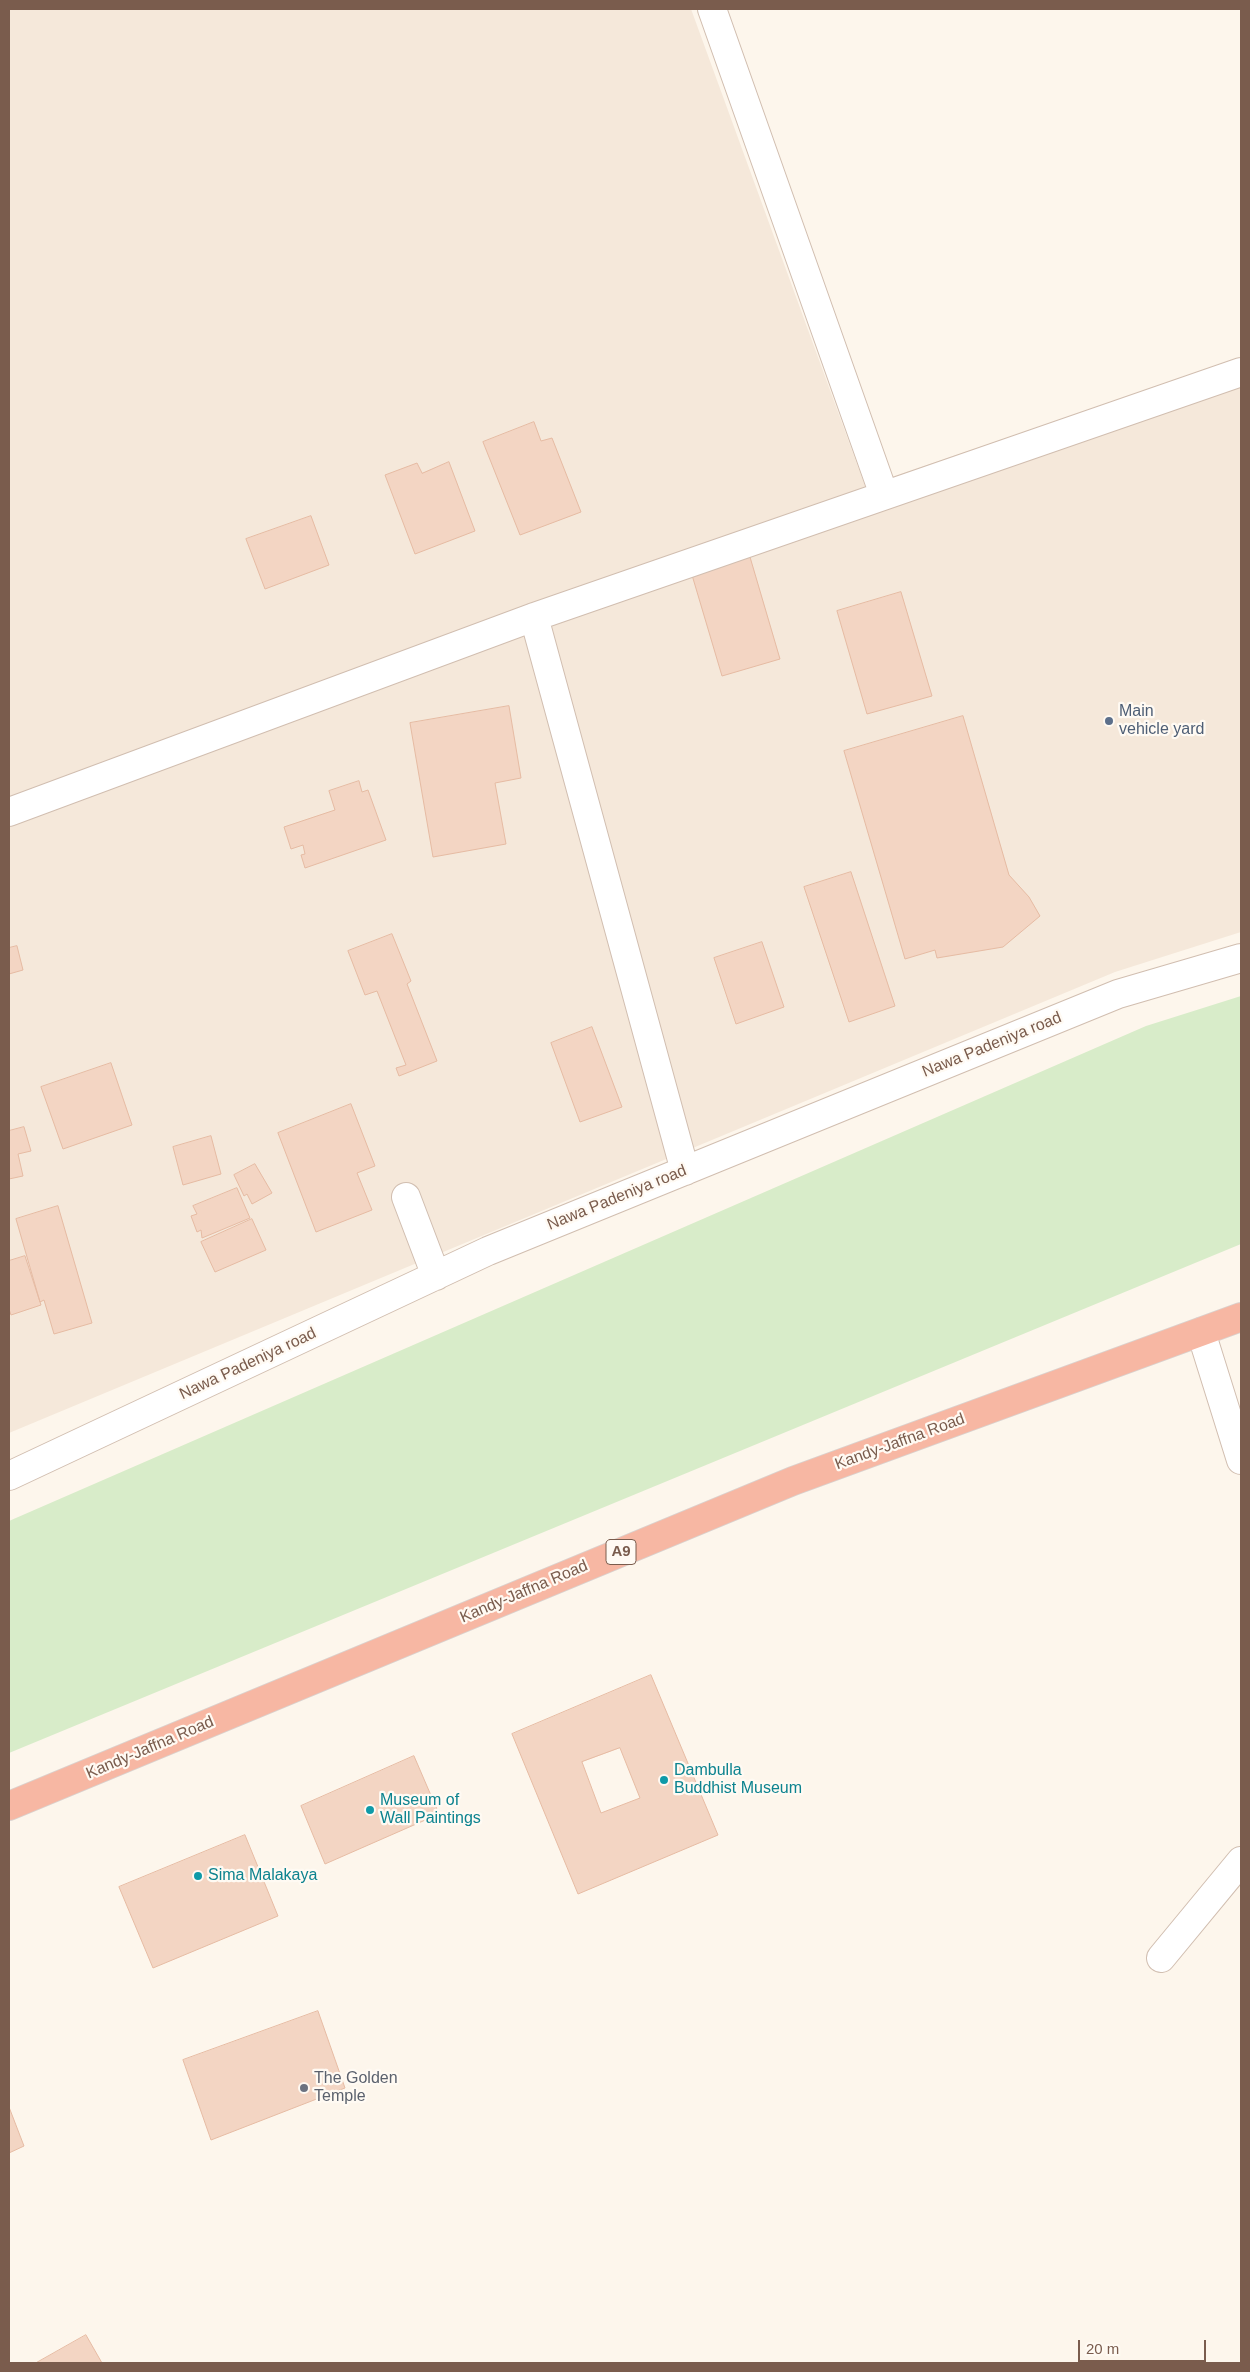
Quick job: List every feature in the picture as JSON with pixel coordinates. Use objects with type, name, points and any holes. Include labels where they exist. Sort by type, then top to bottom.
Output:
[{"type":"highway","name":"Kandy-Jaffna Road","points":[[9,1806],[793,1481],[1241,1317]]},
{"type":"street","points":[[712,9],[884,495]]},
{"type":"street","points":[[9,812],[534,618],[1241,372]]},
{"type":"street","points":[[534,618],[685,1170]]},
{"type":"street","name":"Nawa Padeniya road","points":[[9,1476],[488,1251],[1118,994],[1241,958]]},
{"type":"street","points":[[406,1197],[436,1276]]},
{"type":"street","points":[[1201,1332],[1241,1460]]},
{"type":"street","points":[[1161,1958],[1241,1861]]},
{"type":"shaded area","points":[[9,9],[691,9],[865,486],[1241,358],[1241,932],[1115,972],[9,1433]]},
{"type":"green space","points":[[1241,996],[1241,1244],[9,1753],[9,1521],[1146,1026]]},
{"type":"building","points":[[534,422],[541,441],[552,438],[581,512],[520,535],[483,442]]},
{"type":"building","points":[[449,462],[475,531],[415,554],[385,475],[417,463],[422,473]]},
{"type":"building","points":[[311,516],[329,565],[265,589],[246,539]]},
{"type":"building","points":[[750,557],[780,659],[722,676],[692,575]]},
{"type":"building","points":[[901,592],[932,696],[867,714],[837,611]]},
{"type":"building","points":[[509,706],[521,778],[495,783],[506,844],[433,857],[410,723]]},
{"type":"building","points":[[963,716],[1009,875],[1029,897],[1040,916],[1003,947],[937,958],[935,950],[905,959],[844,751]]},
{"type":"building","points":[[359,781],[362,792],[368,790],[386,840],[305,868],[301,855],[305,854],[303,845],[291,849],[284,827],[335,810],[329,791]]},
{"type":"building","points":[[851,872],[895,1006],[849,1022],[804,887]]},
{"type":"building","points":[[392,934],[411,981],[407,984],[437,1061],[399,1076],[396,1068],[406,1065],[377,991],[365,995],[348,951]]},
{"type":"building","points":[[762,942],[784,1007],[736,1024],[714,958]]},
{"type":"building","points":[[17,946],[23,970],[9,974],[9,948]]},
{"type":"building","points":[[592,1027],[622,1107],[580,1122],[551,1043]]},
{"type":"building","points":[[111,1063],[132,1125],[63,1149],[41,1087]]},
{"type":"building","points":[[351,1104],[375,1166],[357,1173],[372,1210],[316,1232],[278,1133]]},
{"type":"building","points":[[24,1127],[31,1151],[18,1154],[23,1176],[9,1179],[9,1131]]},
{"type":"building","points":[[211,1136],[221,1174],[183,1185],[173,1147]]},
{"type":"building","points":[[255,1164],[272,1193],[252,1204],[247,1194],[244,1196],[234,1175]]},
{"type":"building","points":[[237,1188],[250,1218],[202,1238],[201,1230],[197,1232],[191,1216],[197,1214],[193,1206]]},
{"type":"building","points":[[58,1206],[92,1323],[54,1334],[44,1300],[40,1302],[16,1219]]},
{"type":"building","points":[[252,1219],[266,1250],[215,1272],[201,1242]]},
{"type":"building","points":[[25,1256],[41,1305],[11,1315],[9,1309],[9,1261]]},
{"type":"building","name":"Dambulla Buddhist Museum","points":[[651,1675],[718,1835],[578,1894],[512,1734]],"holes":[[[620,1748],[640,1798],[601,1813],[582,1762]]]},
{"type":"building","name":"Museum of Wall Paintings","points":[[414,1756],[439,1814],[325,1864],[301,1806]]},
{"type":"building","points":[[245,1835],[278,1916],[153,1968],[119,1887]]},
{"type":"building","points":[[318,2011],[345,2088],[211,2140],[183,2060]]},
{"type":"building","points":[[9,2107],[24,2146],[9,2153]]},
{"type":"building","points":[[86,2335],[102,2363],[36,2363]]},
{"type":"place","name":"Main vehicle yard","points":[[1109,721]]},
{"type":"place","name":"Dambulla Buddhist Museum","points":[[664,1780]]},
{"type":"place","name":"Museum of Wall Paintings","points":[[370,1810]]},
{"type":"place","name":"Sima Malakaya","points":[[198,1876]]},
{"type":"place","name":"The Golden Temple","points":[[304,2088]]}]
